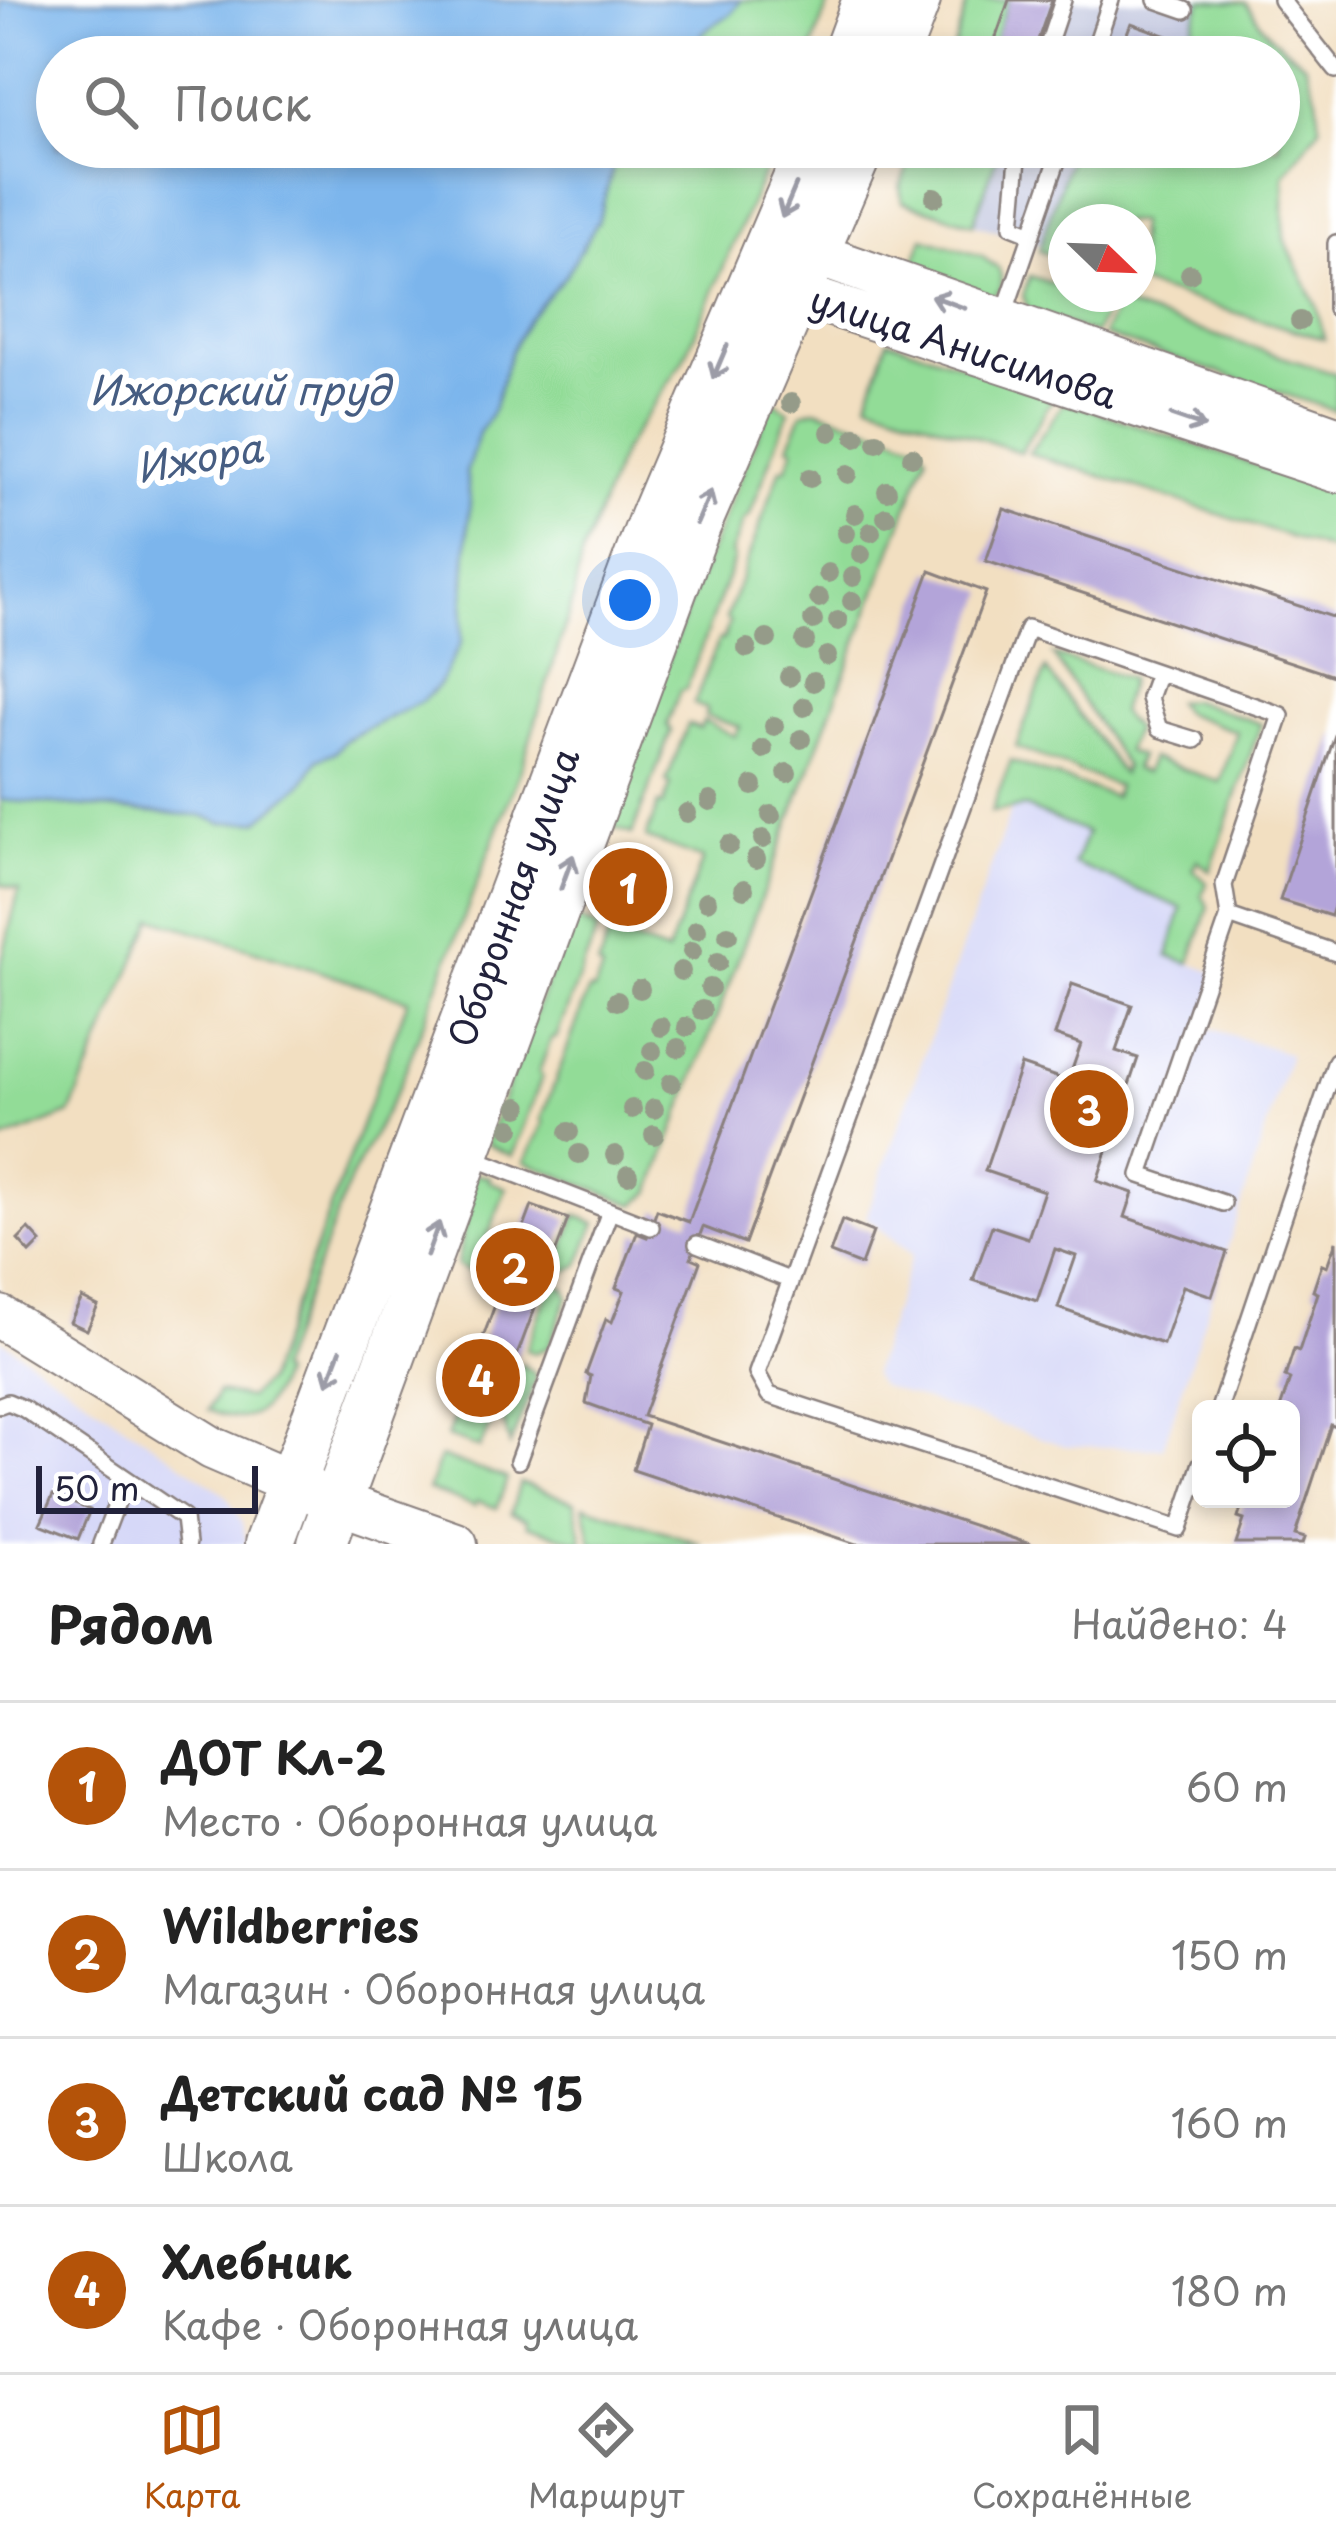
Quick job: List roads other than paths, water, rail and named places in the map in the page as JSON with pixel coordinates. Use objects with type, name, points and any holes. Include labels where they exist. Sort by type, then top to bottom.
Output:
[{"type":"main road","points":[[854,36],[867,0]]},
{"type":"main road","points":[[902,36],[916,0]]},
{"type":"main road","name":"Оборонная улица","points":[[269,1544],[653,519],[803,168]]},
{"type":"main road","name":"Оборонная улица","points":[[330,1523],[696,526],[851,168]]},
{"type":"main road","name":"улица Анисимова","points":[[766,255],[1336,471]]},
{"type":"main road","name":"улица Анисимова","points":[[807,274],[1002,322],[1336,436]]},
{"type":"main road","points":[[0,1317],[212,1448],[291,1482],[330,1523],[456,1544]]},
{"type":"lane","points":[[1051,36],[1063,0]]},
{"type":"lane","points":[[1099,36],[1112,0]]},
{"type":"lane","points":[[1156,0],[1185,10]]},
{"type":"lane","points":[[1281,0],[1336,70]]},
{"type":"lane","points":[[1017,168],[1012,226],[1032,234]]},
{"type":"lane","points":[[1002,322],[1055,168]]},
{"type":"lane","points":[[1336,243],[1336,309]]},
{"type":"lane","points":[[1192,1490],[1179,1529],[769,1395],[757,1373],[1028,628],[1281,715],[1224,885],[1229,916],[1140,1175],[1223,1203]]},
{"type":"lane","points":[[1158,673],[1149,698],[1159,729],[1195,740]]},
{"type":"lane","points":[[1229,916],[1336,953]]},
{"type":"lane","points":[[1222,1400],[1336,1061]]},
{"type":"lane","points":[[464,1154],[651,1227]]},
{"type":"lane","points":[[518,1461],[610,1211]]},
{"type":"lane","points":[[697,1244],[789,1280]]},
{"type":"lane","points":[[0,1406],[8,1402],[24,1409],[184,1518],[187,1544]]},
{"type":"lane","points":[[101,1544],[125,1481]]},
{"type":"water","name":"Ижорский пруд","points":[[0,0],[741,0],[732,13],[701,36],[36,36],[36,168],[613,168],[598,221],[565,276],[528,319],[510,353],[493,410],[479,433],[466,473],[470,499],[461,642],[439,685],[422,701],[346,739],[335,752],[318,759],[303,783],[258,821],[222,823],[204,816],[0,800]]},
{"type":"place","name":"ДОТ Кл-2","points":[[628,887]]},
{"type":"place","name":"Детский сад № 15","points":[[1089,1109]]},
{"type":"place","name":"Wildberries","points":[[515,1267]]},
{"type":"place","name":"Хлебник","points":[[481,1378]]},
{"type":"water label","name":"Ижора","points":[[199,456]]}]
